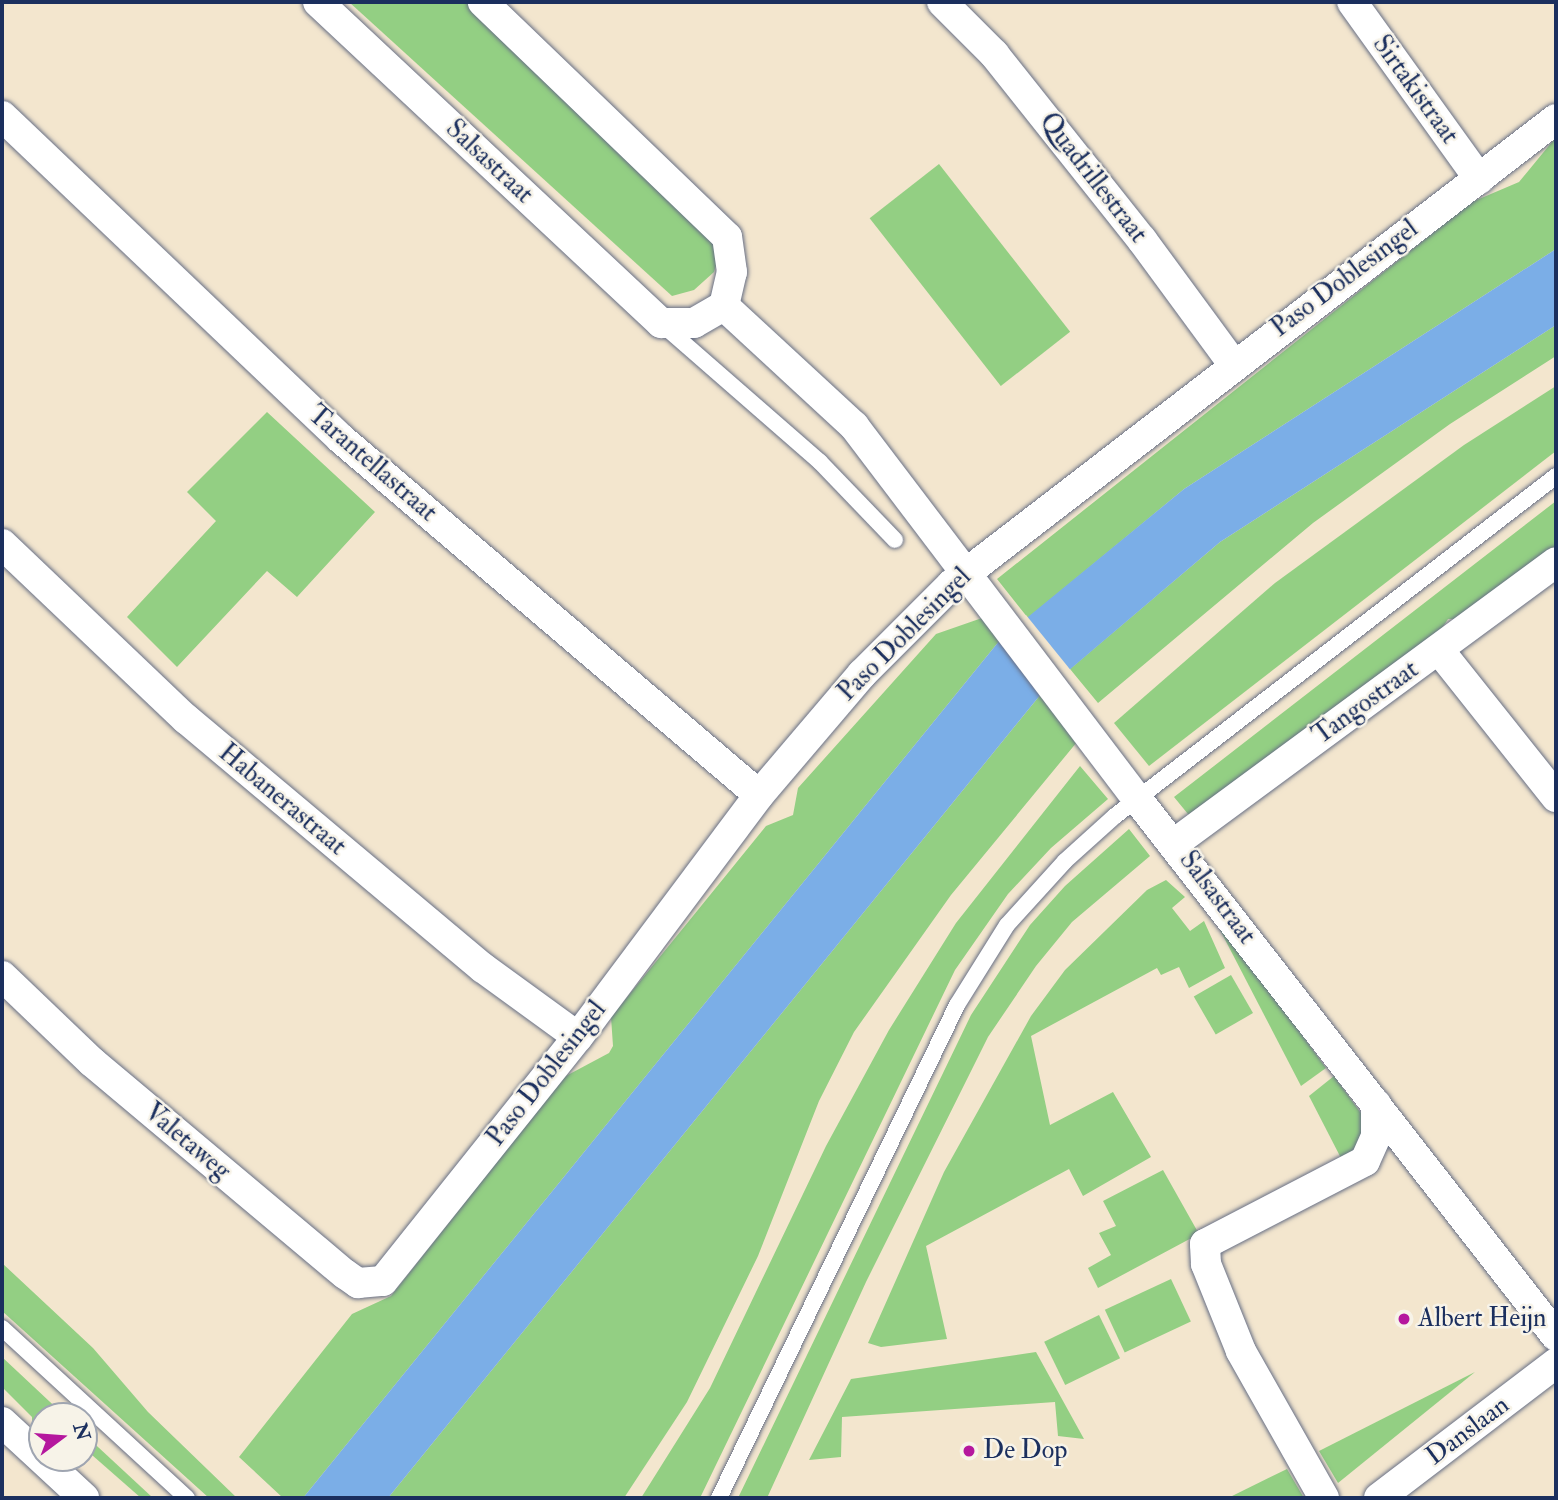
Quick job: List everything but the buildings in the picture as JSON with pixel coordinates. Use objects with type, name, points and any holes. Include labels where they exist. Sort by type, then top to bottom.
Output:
[{"type":"street","name":"Salsastraat","points":[[318,2],[661,323]]},
{"type":"street","points":[[483,2],[727,237],[732,272],[724,306],[694,323],[661,323]]},
{"type":"street","name":"Quadrillestraat","points":[[942,2],[994,54],[1142,240],[1233,364]]},
{"type":"street","name":"Sirtakistraat","points":[[1352,2],[1479,178]]},
{"type":"street","name":"Tarantellastraat","points":[[2,116],[340,438],[758,795]]},
{"type":"street","name":"Paso Doblesingel","points":[[383,1281],[578,1037],[758,795],[862,674],[965,573],[1233,364],[1556,119]]},
{"type":"street","points":[[724,306],[855,426],[965,573]]},
{"type":"street","name":"Habanerastraat","points":[[2,544],[186,719],[483,968],[578,1037]]},
{"type":"street","name":"Tangostraat","points":[[1175,843],[1556,562]]},
{"type":"street","name":"Salsastraat","points":[[965,573],[1138,800],[1175,843],[1556,1336]]},
{"type":"street","points":[[1439,650],[1556,796]]},
{"type":"street","name":"Valetaweg","points":[[2,976],[92,1062],[345,1274],[358,1283],[383,1281]]},
{"type":"street","points":[[1365,1161],[1376,1136],[1376,1104]]},
{"type":"street","points":[[1324,1498],[1241,1351],[1206,1264],[1205,1244],[1403,1140]]},
{"type":"street","name":"Danslaan","points":[[1379,1498],[1552,1376]]},
{"type":"street","points":[[2,1422],[84,1498]]},
{"type":"lane","name":"Salsastraat","points":[[661,323],[820,462],[895,540]]},
{"type":"lane","points":[[719,1498],[957,1005],[1007,925],[1038,888],[1138,800],[1556,476]]},
{"type":"lane","points":[[2,1328],[187,1498]]},
{"type":"green space","points":[[349,2],[470,2],[721,250],[714,272],[694,290],[672,296]]},
{"type":"green space","points":[[1556,137],[1556,249],[1184,489],[1028,618],[997,579],[1472,202],[1519,182]]},
{"type":"green space","points":[[939,164],[1070,332],[1001,386],[870,218]]},
{"type":"green space","points":[[1556,325],[1556,356],[1450,424],[1313,523],[1098,703],[1070,669],[1220,542]]},
{"type":"green space","points":[[1556,386],[1556,451],[1149,766],[1114,723],[1275,583],[1464,445]]},
{"type":"green space","points":[[267,412],[375,512],[297,597],[267,571],[177,667],[127,617],[216,521],[187,492]]},
{"type":"green space","points":[[1556,501],[1556,550],[1457,619],[1448,619],[1434,641],[1197,825],[1174,797]]},
{"type":"green space","points":[[982,618],[1000,640],[303,1498],[283,1498],[239,1457],[352,1314],[391,1296],[564,1077],[609,1053],[613,1046],[611,1017],[766,826],[793,815],[798,788],[936,634]]},
{"type":"green space","points":[[1041,694],[1077,742],[951,895],[854,1032],[819,1101],[758,1256],[687,1402],[624,1498],[388,1498]]},
{"type":"green space","points":[[1080,766],[1108,799],[1051,848],[1008,894],[955,970],[700,1498],[641,1498],[710,1388],[826,1146],[889,1030],[956,923]]},
{"type":"green space","points":[[1129,829],[1150,856],[1072,922],[1036,966],[988,1037],[866,1282],[767,1498],[738,1498],[971,1015],[1030,925],[1065,886]]},
{"type":"green space","points":[[1166,880],[1185,897],[1172,908],[1190,931],[1204,921],[1225,968],[1189,988],[1179,967],[1161,975],[1157,968],[1031,1036],[1050,1125],[1113,1092],[1151,1157],[1083,1196],[1069,1169],[926,1246],[947,1339],[881,1347],[868,1343],[944,1172],[1031,1016],[1065,970],[1147,890]]},
{"type":"green space","points":[[1205,901],[1326,1068],[1301,1086]]},
{"type":"green space","points":[[1231,975],[1253,1013],[1216,1035],[1194,997]]},
{"type":"green space","points":[[1334,1076],[1363,1116],[1369,1137],[1343,1162],[1309,1096]]},
{"type":"green space","points":[[1163,1170],[1199,1234],[1098,1288],[1088,1268],[1111,1255],[1099,1233],[1116,1226],[1103,1201]]},
{"type":"green space","points":[[2,1263],[93,1348],[148,1412],[237,1498],[209,1498],[2,1311]]},
{"type":"green space","points":[[1171,1279],[1191,1322],[1125,1352],[1105,1310]]},
{"type":"green space","points":[[1099,1315],[1120,1358],[1065,1385],[1044,1342]]},
{"type":"green space","points":[[1036,1352],[1084,1439],[1058,1436],[1055,1402],[842,1417],[841,1457],[809,1460],[851,1379]]},
{"type":"green space","points":[[2,1357],[50,1402],[28,1402],[28,1413],[2,1387]]},
{"type":"green space","points":[[1475,1372],[1338,1483],[1319,1451]]},
{"type":"green space","points":[[98,1447],[153,1498],[141,1498],[98,1460]]},
{"type":"green space","points":[[1287,1469],[1304,1498],[1228,1498]]},
{"type":"water","points":[[1556,249],[1556,325],[1220,542],[1041,694],[388,1498],[303,1498],[1000,640],[1184,489]]},
{"type":"pier","points":[[1026,615],[1072,672],[1044,694],[998,638]]},
{"type":"place","name":"Albert Heijn","points":[[1404,1319]]},
{"type":"place","name":"De Dop","points":[[969,1451]]}]
